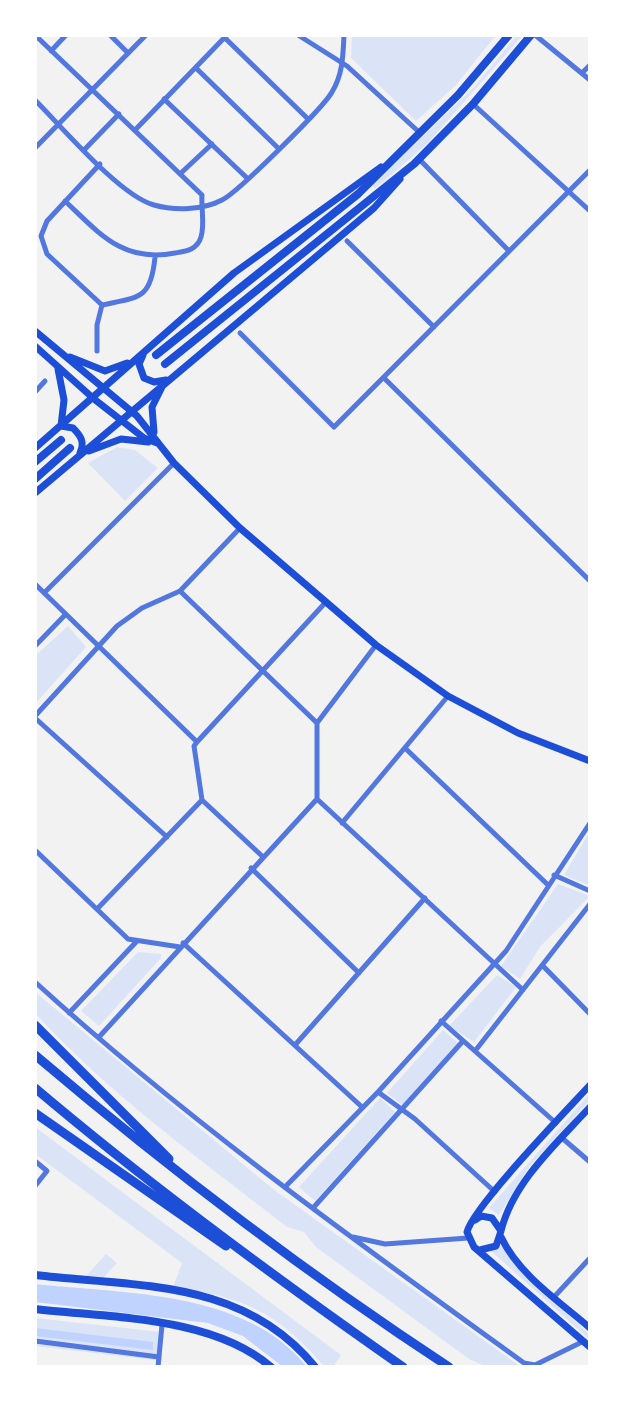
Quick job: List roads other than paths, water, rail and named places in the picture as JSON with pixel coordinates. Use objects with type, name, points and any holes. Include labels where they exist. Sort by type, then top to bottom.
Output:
[{"type":"highway","points":[[35,1025],[198,1187]]},
{"type":"highway","points":[[35,1055],[198,1187],[300,1265],[449,1367]]},
{"type":"highway","points":[[35,1088],[96,1139],[281,1282]]},
{"type":"highway","points":[[35,1114],[173,1212],[281,1282],[403,1367]]},
{"type":"main road","points":[[156,355],[358,194],[420,133],[509,35]]},
{"type":"main road","points":[[35,493],[130,410],[374,208],[473,104],[533,35]]},
{"type":"main road","points":[[35,448],[94,399],[234,273],[402,151]]},
{"type":"main road","points":[[165,364],[416,162]]},
{"type":"main road","points":[[35,331],[130,410],[151,430],[157,443],[174,463],[240,528],[376,645],[448,696],[518,733],[590,761]]},
{"type":"main road","points":[[35,346],[94,399],[145,438],[157,443]]},
{"type":"main road","points":[[57,349],[84,365],[105,371],[120,368],[145,352]]},
{"type":"main road","points":[[145,352],[139,364],[140,372],[154,382],[166,380]]},
{"type":"main road","points":[[58,367],[64,400],[61,426]]},
{"type":"main road","points":[[157,443],[151,420],[152,407],[166,380]]},
{"type":"main road","points":[[61,426],[73,428],[81,436],[83,446],[79,456]]},
{"type":"main road","points":[[79,456],[121,439],[157,443]]},
{"type":"main road","points":[[35,461],[61,440]]},
{"type":"main road","points":[[35,479],[70,448]]},
{"type":"main road","points":[[588,1343],[468,1238],[471,1222],[590,1085]]},
{"type":"main road","points":[[480,1250],[496,1246],[505,1214],[517,1192],[590,1107]]},
{"type":"main road","points":[[471,1222],[481,1216],[492,1218],[511,1255],[590,1329]]},
{"type":"main road","points":[[35,1275],[174,1291],[227,1302],[268,1322],[299,1347],[315,1367]]},
{"type":"main road","points":[[35,1310],[162,1325],[218,1335],[241,1345],[271,1367]]},
{"type":"street","points":[[35,35],[202,195],[202,236],[190,250],[155,257],[127,252],[102,236],[65,201]]},
{"type":"street","points":[[51,51],[66,35]]},
{"type":"street","points":[[110,35],[128,53]]},
{"type":"street","points":[[35,148],[146,35]]},
{"type":"street","points":[[298,35],[342,66],[347,66],[420,133]]},
{"type":"street","points":[[35,100],[130,195],[152,205],[171,208],[201,207],[226,198],[309,119],[334,90],[342,66],[344,35]]},
{"type":"street","points":[[533,35],[590,80]]},
{"type":"street","points":[[136,129],[226,36],[309,119]]},
{"type":"street","points":[[582,74],[590,65]]},
{"type":"street","points":[[195,68],[278,148]]},
{"type":"street","points":[[164,99],[247,178]]},
{"type":"street","points":[[473,104],[590,211]]},
{"type":"street","points":[[85,149],[119,114]]},
{"type":"street","points":[[181,173],[212,144]]},
{"type":"street","points":[[416,162],[509,251]]},
{"type":"street","points":[[100,164],[47,221],[41,236],[47,254],[102,305]]},
{"type":"street","points":[[240,333],[334,426],[590,170]]},
{"type":"street","points":[[347,241],[434,327]]},
{"type":"street","points":[[102,305],[143,294],[153,283],[155,257]]},
{"type":"street","points":[[97,351],[96,325],[102,305]]},
{"type":"street","points":[[384,378],[590,581]]},
{"type":"street","points":[[35,392],[46,381]]},
{"type":"street","points":[[44,593],[174,463]]},
{"type":"street","points":[[167,837],[35,717],[117,626],[142,608],[180,591],[240,528]]},
{"type":"street","points":[[35,584],[197,742]]},
{"type":"street","points":[[180,591],[262,673],[317,723]]},
{"type":"street","points":[[262,856],[202,800],[194,746],[325,603]]},
{"type":"street","points":[[35,646],[65,615]]},
{"type":"street","points":[[99,1037],[317,799],[317,723],[376,645]]},
{"type":"street","points":[[342,822],[406,750],[448,696]]},
{"type":"street","points":[[406,750],[547,884]]},
{"type":"street","points":[[317,799],[523,990]]},
{"type":"street","points":[[97,909],[202,800]]},
{"type":"street","points":[[285,1187],[378,1091],[506,951],[547,884],[590,822]]},
{"type":"street","points":[[35,850],[128,939],[182,945],[362,1107]]},
{"type":"street","points":[[251,868],[359,973]]},
{"type":"street","points":[[554,875],[590,891]]},
{"type":"street","points":[[295,1045],[425,898]]},
{"type":"street","points":[[475,1051],[590,904]]},
{"type":"street","points":[[69,1013],[137,941]]},
{"type":"street","points":[[543,966],[590,1014]]},
{"type":"street","points":[[35,982],[69,1013],[285,1187],[524,1363],[535,1365],[588,1343]]},
{"type":"street","points":[[440,1021],[556,1123]]},
{"type":"street","points":[[313,1208],[463,1041]]},
{"type":"street","points":[[378,1091],[415,1119],[495,1192]]},
{"type":"street","points":[[562,1138],[590,1162]]},
{"type":"street","points":[[35,1161],[47,1171],[35,1186]]},
{"type":"street","points":[[350,1237],[385,1244],[468,1238]]},
{"type":"street","points":[[554,1297],[590,1258]]},
{"type":"street","points":[[158,1367],[162,1325]]},
{"type":"street","points":[[35,1341],[159,1357]]},
{"type":"water","points":[[35,1284],[145,1294],[218,1310],[251,1323],[281,1342],[307,1367],[283,1367],[243,1336],[208,1323],[35,1302]]},
{"type":"water","points":[[35,1328],[153,1342],[153,1350],[35,1336]]}]
